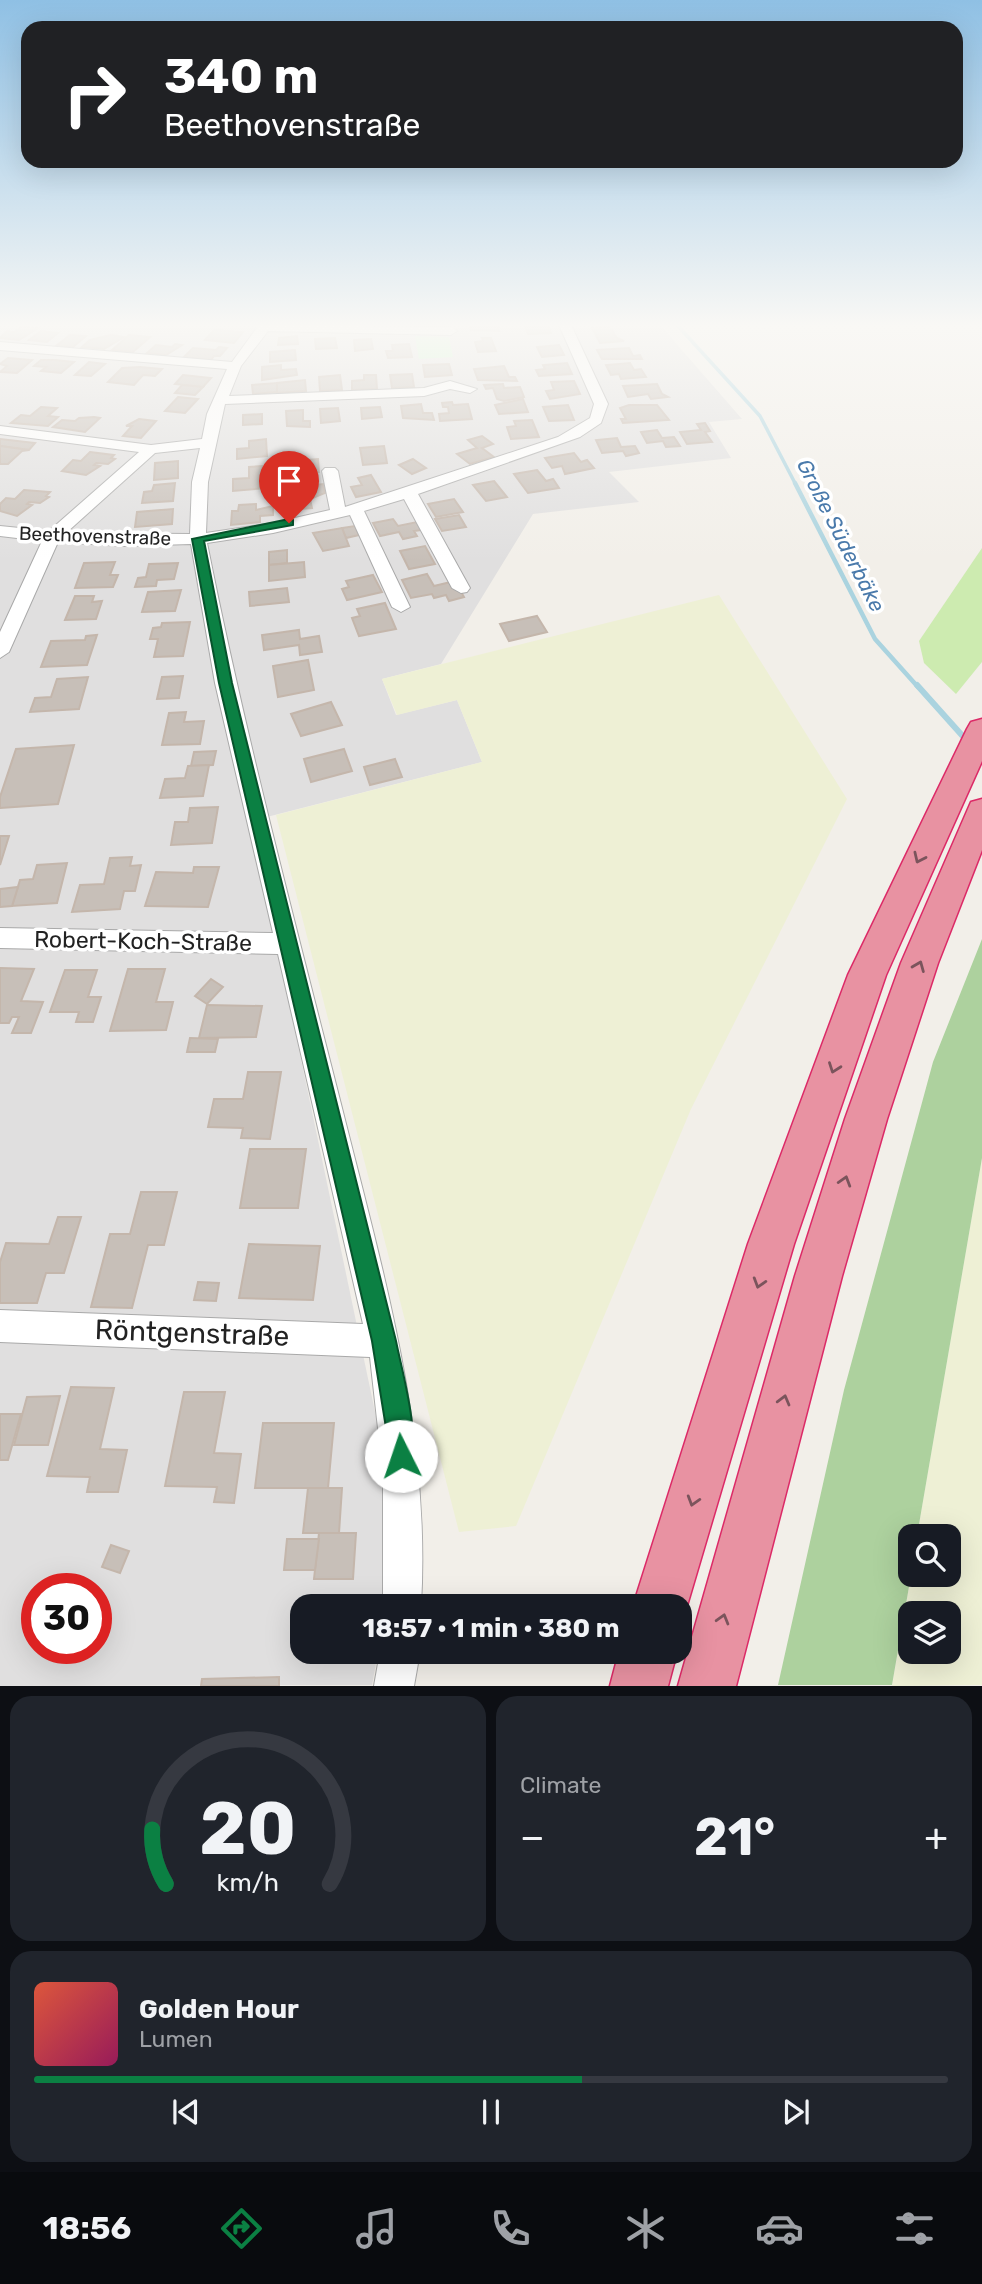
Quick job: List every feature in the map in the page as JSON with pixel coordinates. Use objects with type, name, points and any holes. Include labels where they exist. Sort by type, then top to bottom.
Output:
[{"type":"highway","points":[[707,1685],[821,1262],[865,1116],[970,808],[982,729]]},
{"type":"highway","points":[[665,1594],[771,1244],[867,975],[970,808]]},
{"type":"highway","points":[[639,1685],[645,1664]]},
{"type":"street","points":[[218,404],[205,443],[198,539],[225,683],[384,1341],[397,1413],[401,1465],[402,1594]]},
{"type":"street","name":"Beethovenstraße","points":[[0,531],[52,537],[148,542],[198,539],[265,528],[346,509],[459,476],[567,436],[596,420],[601,404]]},
{"type":"street","points":[[0,430],[151,449],[205,443]]},
{"type":"street","points":[[0,652],[52,537],[151,449]]},
{"type":"street","points":[[330,471],[346,509],[401,607]]},
{"type":"street","points":[[408,491],[461,588]]},
{"type":"street","name":"Robert-Koch-Straße","points":[[0,938],[287,944]]},
{"type":"street","name":"Röntgenstraße","points":[[0,1326],[384,1341]]},
{"type":"street","points":[[394,1685],[398,1664]]},
{"type":"shaded area","points":[[0,404],[729,404],[742,419],[709,422],[731,458],[609,472],[639,502],[533,514],[441,664],[382,679],[396,715],[457,700],[482,762],[251,821],[391,1488],[382,1594],[290,1594],[290,1664],[376,1664],[372,1685],[0,1686]]},
{"type":"green space","points":[[982,548],[982,662],[956,694],[924,663],[919,641]]},
{"type":"green space","points":[[719,595],[847,799],[691,1109],[516,1526],[459,1532],[276,815],[482,762],[457,700],[397,715],[382,679]]},
{"type":"green space","points":[[982,939],[982,1158],[919,1524],[898,1524],[898,1587],[909,1587],[907,1601],[898,1601],[898,1650],[892,1685],[778,1685],[844,1390],[933,1062]]},
{"type":"green space","points":[[982,1158],[982,1685],[892,1686],[898,1651],[898,1664],[961,1664],[961,1601],[907,1601],[909,1587],[961,1587],[961,1524],[919,1524]]},
{"type":"building","points":[[172,404],[194,404],[185,413],[165,411]]},
{"type":"building","points":[[421,404],[423,413],[432,413],[434,420],[403,418],[401,406]]},
{"type":"building","points":[[442,404],[468,404],[472,419],[440,421],[439,414],[449,413],[448,407],[443,407]]},
{"type":"building","points":[[525,404],[528,412],[499,414],[495,405]]},
{"type":"building","points":[[568,405],[574,420],[549,421],[543,407]]},
{"type":"building","points":[[629,405],[657,405],[669,420],[623,423],[621,419],[626,419],[620,408]]},
{"type":"building","points":[[41,407],[57,408],[48,416],[58,417],[48,426],[11,423],[21,415],[30,416]]},
{"type":"building","points":[[380,407],[382,417],[362,419],[361,408]]},
{"type":"building","points":[[338,408],[340,421],[321,423],[320,409]]},
{"type":"building","points":[[303,410],[303,421],[310,421],[310,427],[287,426],[286,411]]},
{"type":"building","points":[[262,414],[262,424],[243,425],[243,415]]},
{"type":"building","points":[[79,418],[100,418],[85,432],[53,427],[62,420],[75,421]]},
{"type":"building","points":[[139,419],[156,421],[141,438],[123,436],[132,426],[126,426]]},
{"type":"building","points":[[532,420],[539,437],[511,439],[507,427],[516,426],[514,421]]},
{"type":"building","points":[[705,423],[710,431],[705,432],[712,442],[687,444],[680,432],[701,430],[697,424]]},
{"type":"building","points":[[657,430],[662,438],[674,437],[680,446],[666,447],[663,441],[647,443],[641,432]]},
{"type":"building","points":[[482,436],[493,444],[482,448],[494,457],[470,464],[457,454],[477,448],[468,440]]},
{"type":"building","points":[[617,438],[621,447],[635,446],[639,453],[626,456],[623,451],[602,453],[596,440]]},
{"type":"building","points":[[0,439],[35,443],[29,450],[0,446]]},
{"type":"building","points":[[266,439],[267,456],[237,459],[237,449],[249,448],[249,441]]},
{"type":"building","points":[[0,446],[29,450],[22,451],[8,464],[0,464]]},
{"type":"building","points":[[384,446],[387,463],[363,465],[360,448]]},
{"type":"building","points":[[90,452],[114,455],[111,458],[115,459],[108,464],[96,463],[94,465],[100,466],[86,475],[62,471],[73,460],[81,461]]},
{"type":"building","points":[[574,453],[581,462],[587,460],[594,468],[565,474],[562,466],[552,468],[545,458]]},
{"type":"building","points":[[318,459],[319,472],[282,475],[282,462]]},
{"type":"building","points":[[413,459],[426,468],[412,474],[399,465]]},
{"type":"building","points":[[178,461],[178,478],[154,480],[155,463]]},
{"type":"building","points":[[262,466],[266,488],[233,491],[233,479],[249,478],[249,467]]},
{"type":"building","points":[[537,470],[546,481],[553,479],[559,488],[528,493],[514,474]]},
{"type":"building","points":[[371,475],[381,492],[356,497],[351,487],[362,485],[358,478]]},
{"type":"building","points":[[494,481],[507,497],[486,501],[473,485]]},
{"type":"building","points":[[175,483],[173,501],[142,503],[144,492],[152,491],[154,485]]},
{"type":"building","points":[[323,484],[325,493],[310,499],[312,508],[288,510],[286,492],[316,489],[315,485]]},
{"type":"building","points":[[24,490],[50,492],[46,496],[49,497],[40,503],[29,502],[27,504],[32,505],[17,516],[0,511],[0,504],[6,498],[15,499]]},
{"type":"building","points":[[454,499],[463,512],[436,517],[428,504]]},
{"type":"building","points":[[256,504],[256,510],[273,506],[273,515],[260,516],[260,522],[231,525],[232,511],[238,511],[239,505]]},
{"type":"building","points":[[173,509],[172,524],[135,527],[137,512]]},
{"type":"building","points":[[459,515],[466,527],[442,531],[435,519]]},
{"type":"building","points":[[393,519],[398,526],[417,522],[422,530],[414,531],[417,536],[403,539],[399,532],[380,536],[373,523]]},
{"type":"building","points":[[355,526],[359,535],[346,538],[342,528]]},
{"type":"building","points":[[342,528],[349,546],[323,551],[313,533]]},
{"type":"building","points":[[425,546],[435,564],[409,569],[400,551]]},
{"type":"building","points":[[287,550],[287,563],[269,565],[269,552]]},
{"type":"building","points":[[115,562],[110,575],[118,575],[113,587],[75,588],[84,563]]},
{"type":"building","points":[[304,562],[305,577],[269,581],[269,565]]},
{"type":"building","points":[[178,563],[174,579],[157,580],[156,586],[135,587],[138,578],[146,577],[149,564]]},
{"type":"building","points":[[427,574],[434,586],[455,581],[464,597],[449,601],[446,595],[434,598],[432,594],[411,598],[402,580]]},
{"type":"building","points":[[373,575],[382,592],[347,600],[342,589],[349,587],[346,581]]},
{"type":"building","points":[[287,588],[289,602],[250,606],[249,592]]},
{"type":"building","points":[[181,590],[175,611],[142,612],[148,592]]},
{"type":"building","points":[[75,596],[94,596],[92,602],[102,601],[96,619],[65,620]]},
{"type":"building","points":[[385,603],[396,629],[359,636],[352,618],[360,616],[357,609]]},
{"type":"building","points":[[537,616],[547,632],[509,641],[500,624]]},
{"type":"building","points":[[190,622],[183,656],[154,657],[158,639],[150,639],[153,628],[161,627],[162,623]]},
{"type":"building","points":[[299,630],[300,639],[319,636],[322,652],[300,655],[299,645],[264,650],[262,635]]},
{"type":"building","points":[[97,635],[87,665],[41,667],[51,641],[85,640],[86,636]]},
{"type":"building","points":[[308,660],[314,690],[278,697],[273,666]]},
{"type":"building","points":[[183,676],[179,698],[157,699],[162,677]]},
{"type":"building","points":[[88,677],[79,709],[30,712],[35,698],[51,697],[57,679]]},
{"type":"building","points":[[331,702],[342,725],[301,736],[291,714]]},
{"type":"building","points":[[186,712],[184,722],[204,721],[200,744],[162,745],[169,713]]},
{"type":"building","points":[[74,745],[58,804],[0,808],[0,797],[16,749]]},
{"type":"building","points":[[344,749],[352,771],[311,782],[304,759]]},
{"type":"building","points":[[216,751],[213,765],[191,766],[194,752]]},
{"type":"building","points":[[395,759],[402,777],[370,785],[364,767]]},
{"type":"building","points":[[209,765],[203,796],[160,798],[165,779],[185,778],[188,766]]},
{"type":"building","points":[[218,807],[212,843],[171,845],[175,822],[188,822],[190,808]]},
{"type":"building","points":[[0,836],[9,836],[0,865]]},
{"type":"building","points":[[132,857],[130,866],[141,865],[135,891],[124,891],[120,909],[72,912],[80,885],[104,884],[110,858]]},
{"type":"building","points":[[67,863],[57,903],[12,906],[20,880],[33,879],[37,865]]},
{"type":"building","points":[[194,867],[219,867],[208,907],[145,906],[156,872],[193,873]]},
{"type":"building","points":[[18,887],[12,906],[0,907],[0,889]]},
{"type":"building","points":[[0,968],[34,969],[21,1001],[43,1002],[31,1033],[12,1033],[19,1017],[12,1017],[9,1023],[0,1023]]},
{"type":"building","points":[[128,969],[165,969],[156,1002],[173,1002],[166,1030],[110,1031]]},
{"type":"building","points":[[65,970],[97,970],[88,997],[101,997],[93,1022],[76,1022],[79,1012],[50,1012]]},
{"type":"building","points":[[211,979],[223,987],[207,1004],[195,996]]},
{"type":"building","points":[[207,1005],[262,1006],[256,1037],[199,1038]]},
{"type":"building","points":[[190,1038],[218,1039],[215,1052],[187,1052]]},
{"type":"building","points":[[248,1072],[281,1072],[270,1139],[241,1138],[243,1128],[208,1127],[214,1099],[243,1099]]},
{"type":"building","points":[[250,1149],[306,1149],[298,1208],[240,1208]]},
{"type":"building","points":[[141,1192],[177,1192],[164,1245],[148,1245],[132,1308],[91,1307],[110,1234],[130,1234]]},
{"type":"building","points":[[58,1217],[81,1217],[64,1273],[46,1273],[37,1303],[0,1303],[0,1262],[6,1243],[49,1244]]},
{"type":"building","points":[[249,1244],[320,1246],[313,1300],[239,1298]]},
{"type":"building","points":[[198,1282],[219,1283],[216,1301],[194,1300]]},
{"type":"building","points":[[71,1387],[114,1388],[100,1449],[127,1450],[118,1492],[87,1492],[90,1477],[47,1476]]},
{"type":"building","points":[[184,1392],[225,1392],[214,1453],[241,1454],[234,1503],[214,1502],[217,1487],[165,1486]]},
{"type":"building","points":[[60,1396],[48,1445],[14,1445],[27,1397]]},
{"type":"building","points":[[0,1414],[21,1414],[8,1460],[0,1460]]},
{"type":"building","points":[[263,1423],[334,1423],[328,1488],[255,1488]]},
{"type":"building","points":[[308,1488],[342,1488],[339,1533],[303,1533]]},
{"type":"building","points":[[319,1533],[356,1533],[353,1579],[314,1579]]},
{"type":"building","points":[[287,1539],[319,1539],[315,1570],[284,1570]]},
{"type":"building","points":[[111,1545],[129,1551],[120,1573],[102,1567]]},
{"type":"building","points":[[279,1677],[279,1686],[201,1686],[202,1679]]},
{"type":"waterway","name":"Große Süderbäke","points":[[749,404],[760,416],[796,485]]},
{"type":"waterway","name":"Große Süderbäke","points":[[795,483],[875,639],[918,687]]},
{"type":"waterway","name":"Große Süderbäke","points":[[917,685],[968,742]]},
{"type":"route","points":[[289,523],[198,539],[225,683],[341,1172],[384,1341],[397,1413],[401,1456]]}]
